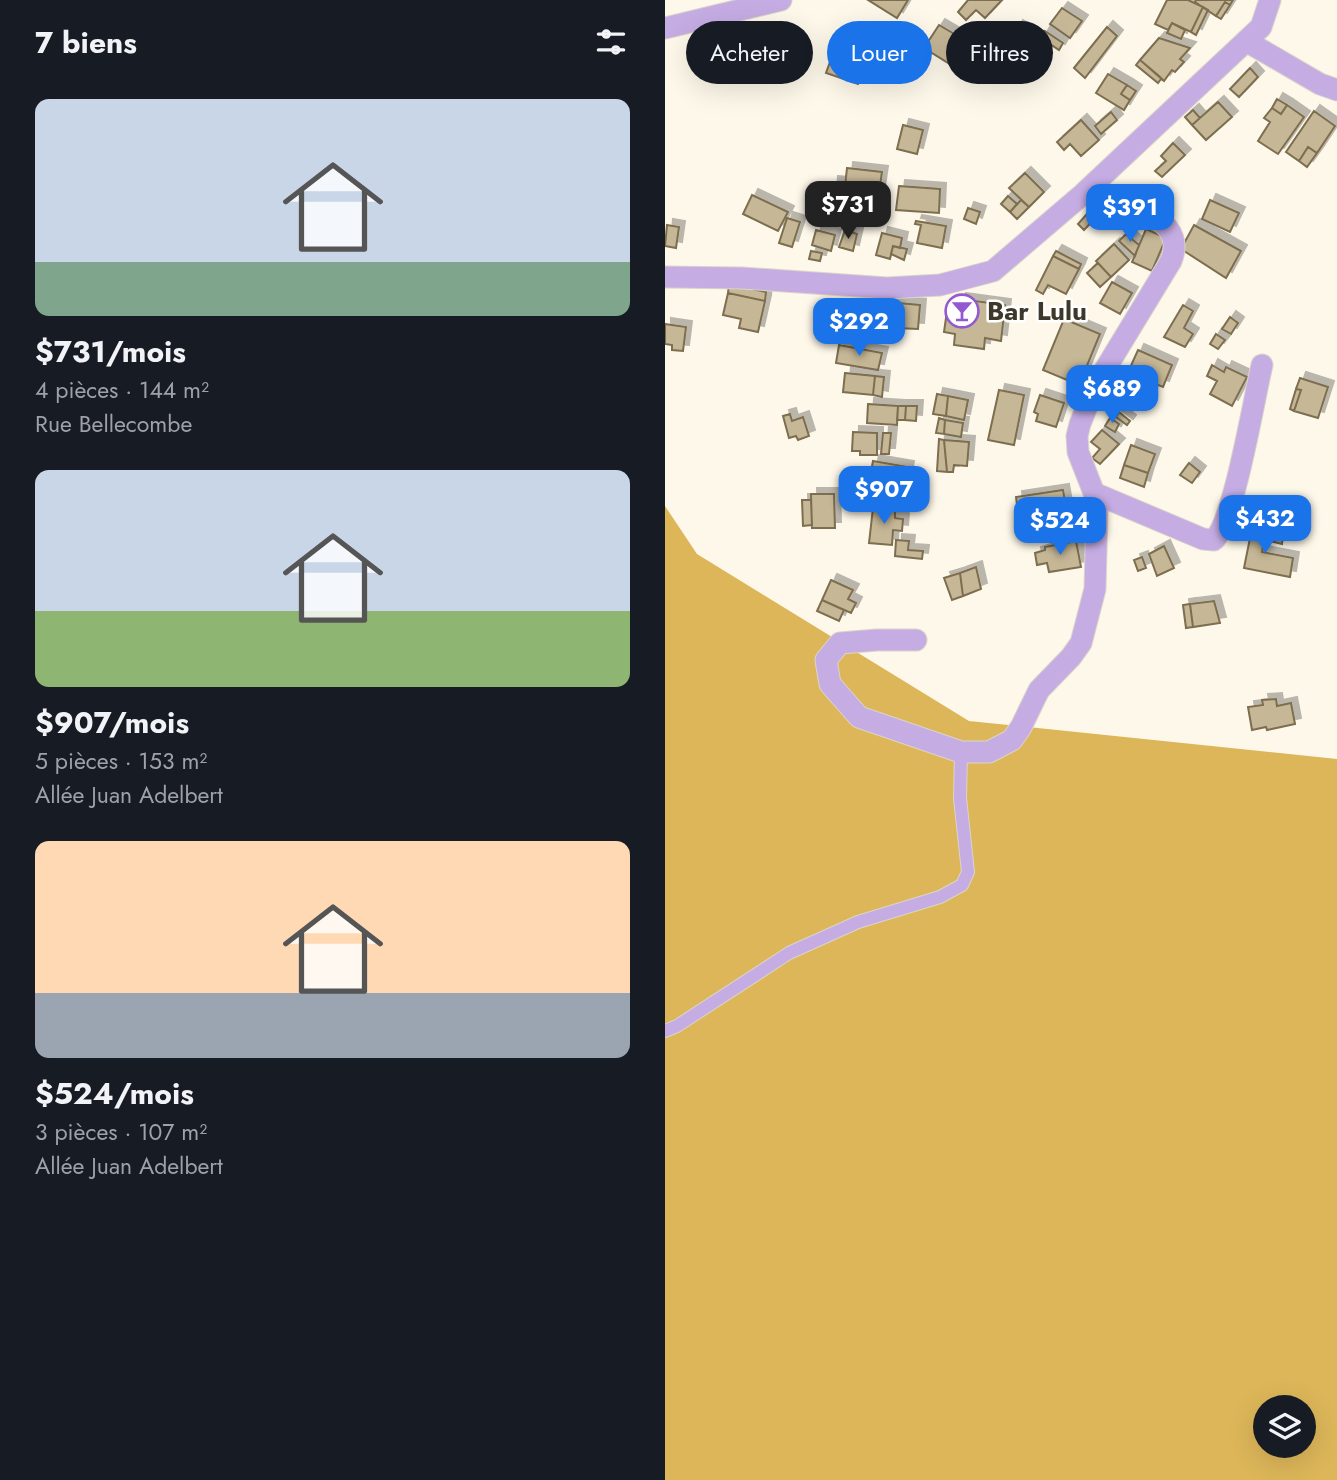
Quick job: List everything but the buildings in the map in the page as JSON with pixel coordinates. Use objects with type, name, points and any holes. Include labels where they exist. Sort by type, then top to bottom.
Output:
[{"type":"street","points":[[665,28],[781,0]]},
{"type":"street","points":[[665,277],[742,278],[887,288],[940,285],[993,271],[1083,194],[1261,27],[1271,0]]},
{"type":"street","points":[[1246,41],[1320,84],[1337,90]]},
{"type":"street","points":[[916,640],[840,643],[826,660],[830,684],[859,717],[961,752],[989,752],[1012,740],[1039,690],[1081,643],[1095,589],[1097,511],[1094,493],[1077,443],[1083,415],[1095,386],[1171,261],[1175,245],[1166,225],[1158,219],[1083,194]]},
{"type":"street","points":[[1094,493],[1203,540],[1214,540],[1221,533],[1234,491],[1262,365]]},
{"type":"lane","points":[[665,1031],[677,1026],[789,953],[858,922],[940,897],[962,885],[968,872],[960,798],[961,752]]},
{"type":"shaded area","points":[[665,506],[697,554],[969,721],[1337,759],[1337,1480],[665,1480]]},
{"type":"place","name":"Bar Lulu","points":[[962,311]]}]
